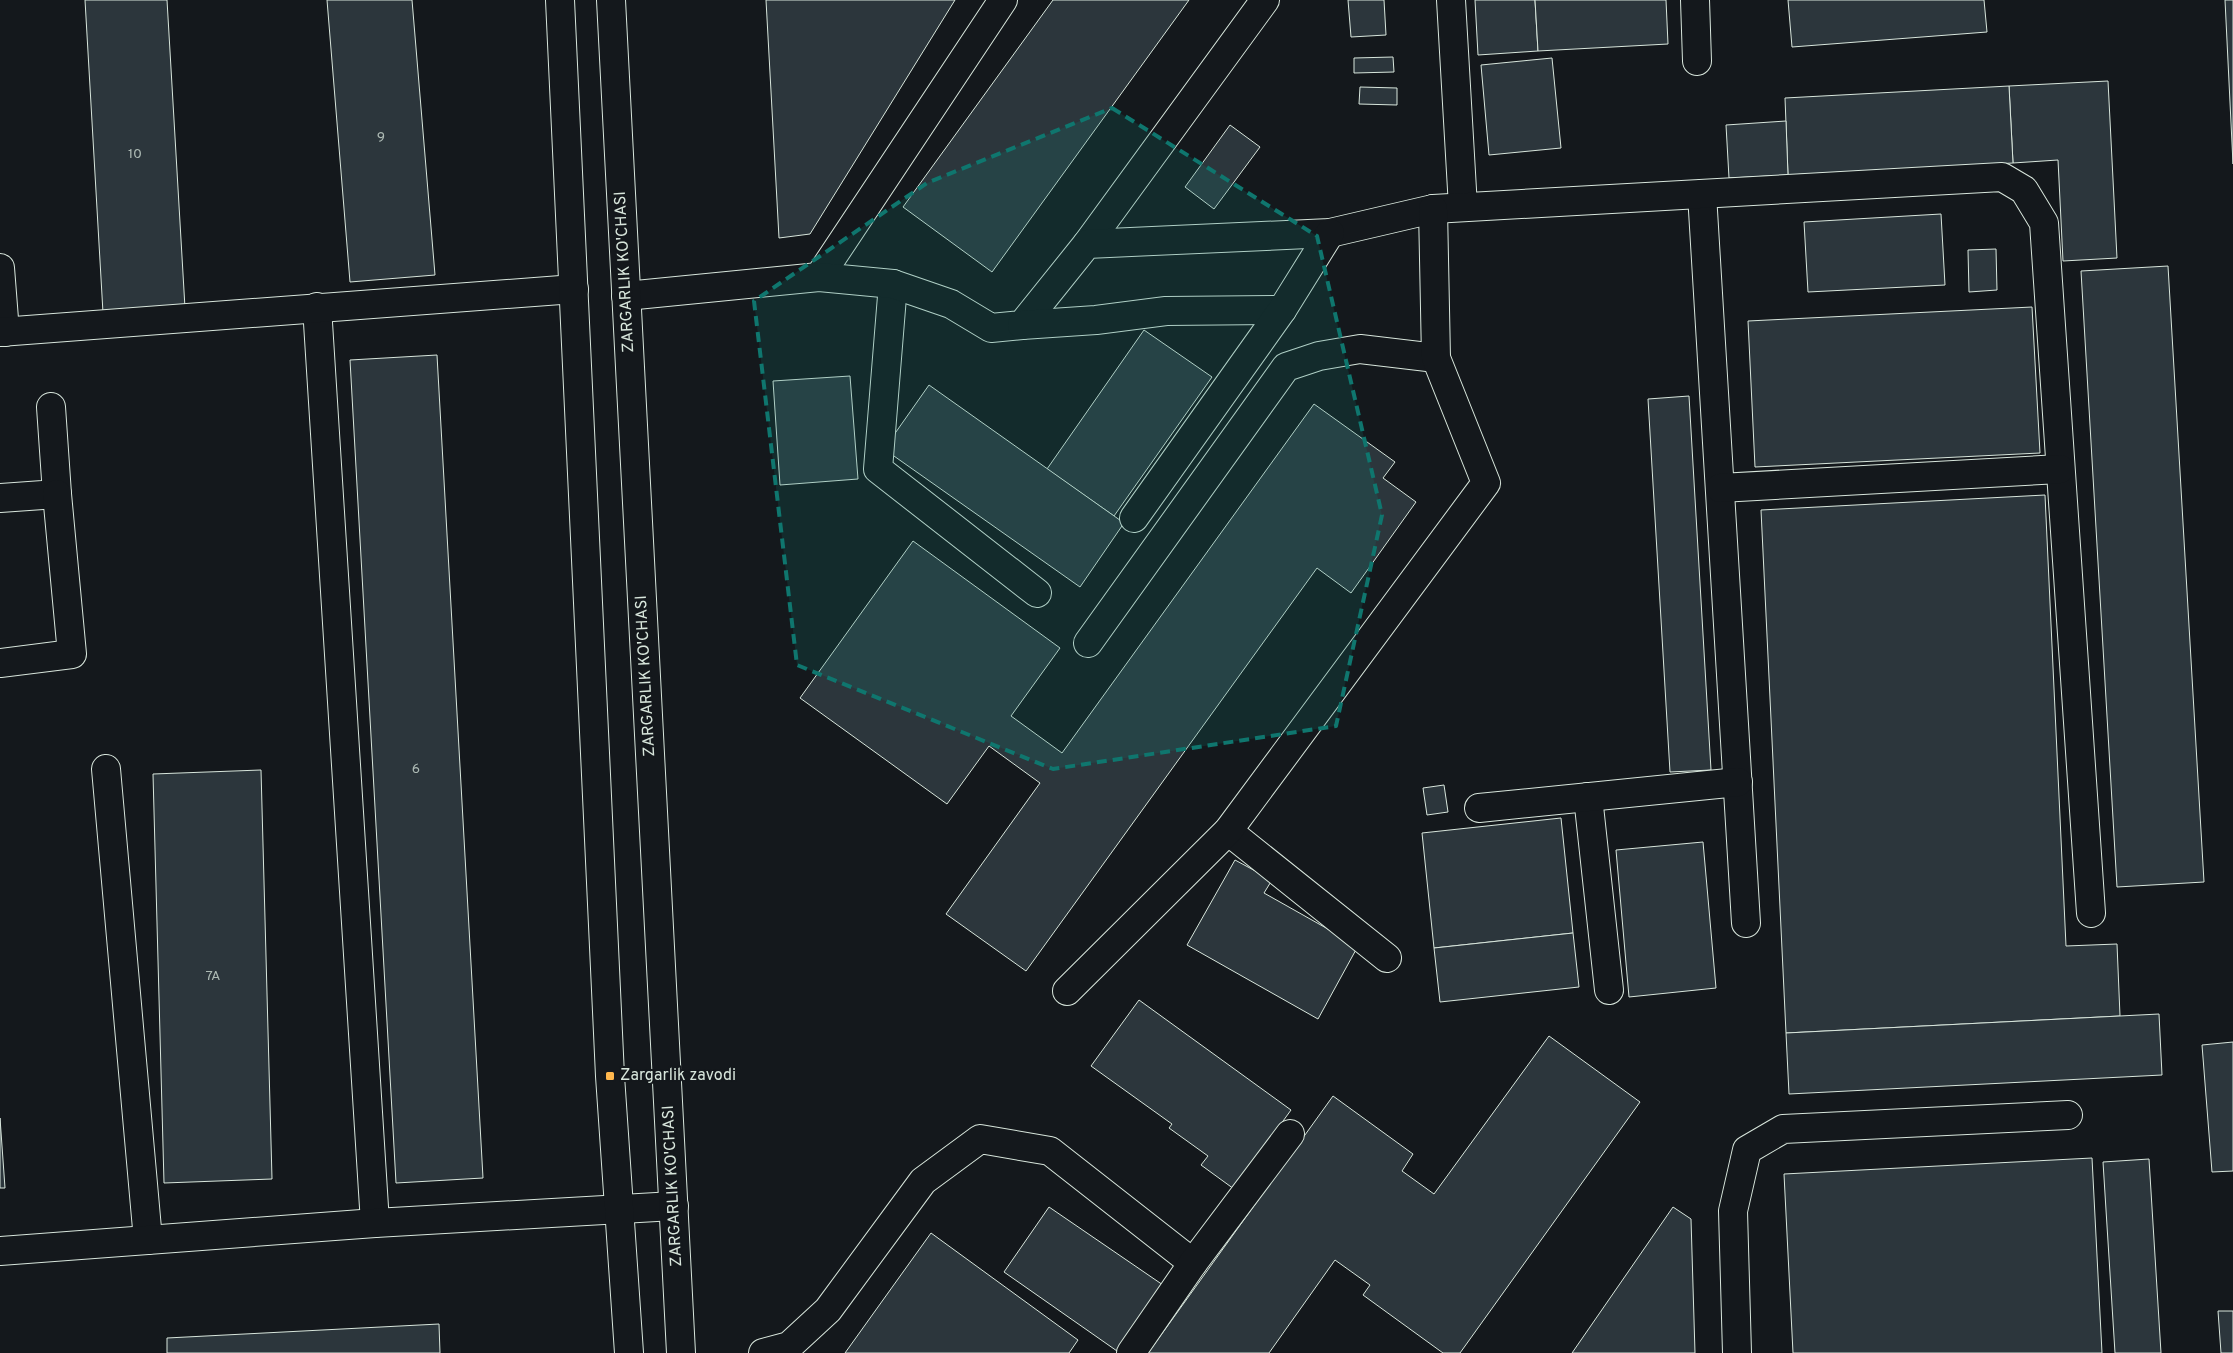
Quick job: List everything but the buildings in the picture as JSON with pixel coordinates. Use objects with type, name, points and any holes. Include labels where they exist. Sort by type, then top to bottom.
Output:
[{"type":"main road","points":[[560,0],[609,1056],[629,1353]]},
{"type":"main road","name":"ZARGARLIK KO'CHASI","points":[[611,0],[682,1353]]},
{"type":"main road","points":[[819,277],[1002,0]]},
{"type":"main road","points":[[1022,325],[1087,244],[1265,0]]},
{"type":"main road","points":[[1451,0],[1463,207]]},
{"type":"main road","points":[[1695,0],[1697,61]]},
{"type":"main road","points":[[1087,244],[1330,233],[1433,209],[1463,207],[2002,176],[2024,190],[2044,223],[2091,913]]},
{"type":"main road","points":[[1702,194],[1746,923]]},
{"type":"main road","points":[[1067,991],[1228,831],[1486,483],[1436,358],[1433,209]]},
{"type":"main road","points":[[1134,518],[1282,310],[1330,233]]},
{"type":"main road","points":[[0,268],[3,332],[574,289]]},
{"type":"main road","points":[[626,296],[819,277],[892,284],[951,304],[991,328],[1096,320],[1166,311],[1282,310]]},
{"type":"main road","points":[[892,284],[878,469],[1037,593]]},
{"type":"main road","points":[[317,307],[375,1223]]},
{"type":"main road","points":[[1088,642],[1286,367],[1319,356],[1360,349],[1436,358]]},
{"type":"main road","points":[[0,663],[72,654],[51,407]]},
{"type":"main road","points":[[1720,488],[2060,469]]},
{"type":"main road","points":[[0,498],[57,494]]},
{"type":"main road","points":[[106,769],[148,1240]]},
{"type":"main road","points":[[1479,808],[1738,782]]},
{"type":"main road","points":[[1588,797],[1609,990]]},
{"type":"main road","points":[[1228,831],[1387,958]]},
{"type":"main road","points":[[1737,1353],[1732,1211],[1747,1150],[1783,1129],[2068,1115]]},
{"type":"main road","points":[[1131,1353],[1193,1263],[1290,1134]]},
{"type":"main road","points":[[763,1353],[789,1346],[828,1310],[923,1181],[980,1138],[1050,1151],[1193,1263]]},
{"type":"main road","points":[[0,1251],[375,1223],[674,1206]]},
{"type":"highlighted area","points":[[1112,108],[1317,236],[1382,515],[1336,726],[1053,769],[797,665],[754,301],[927,183]]},
{"type":"place","name":"Zargarlik zavodi","points":[[610,1076]]}]
